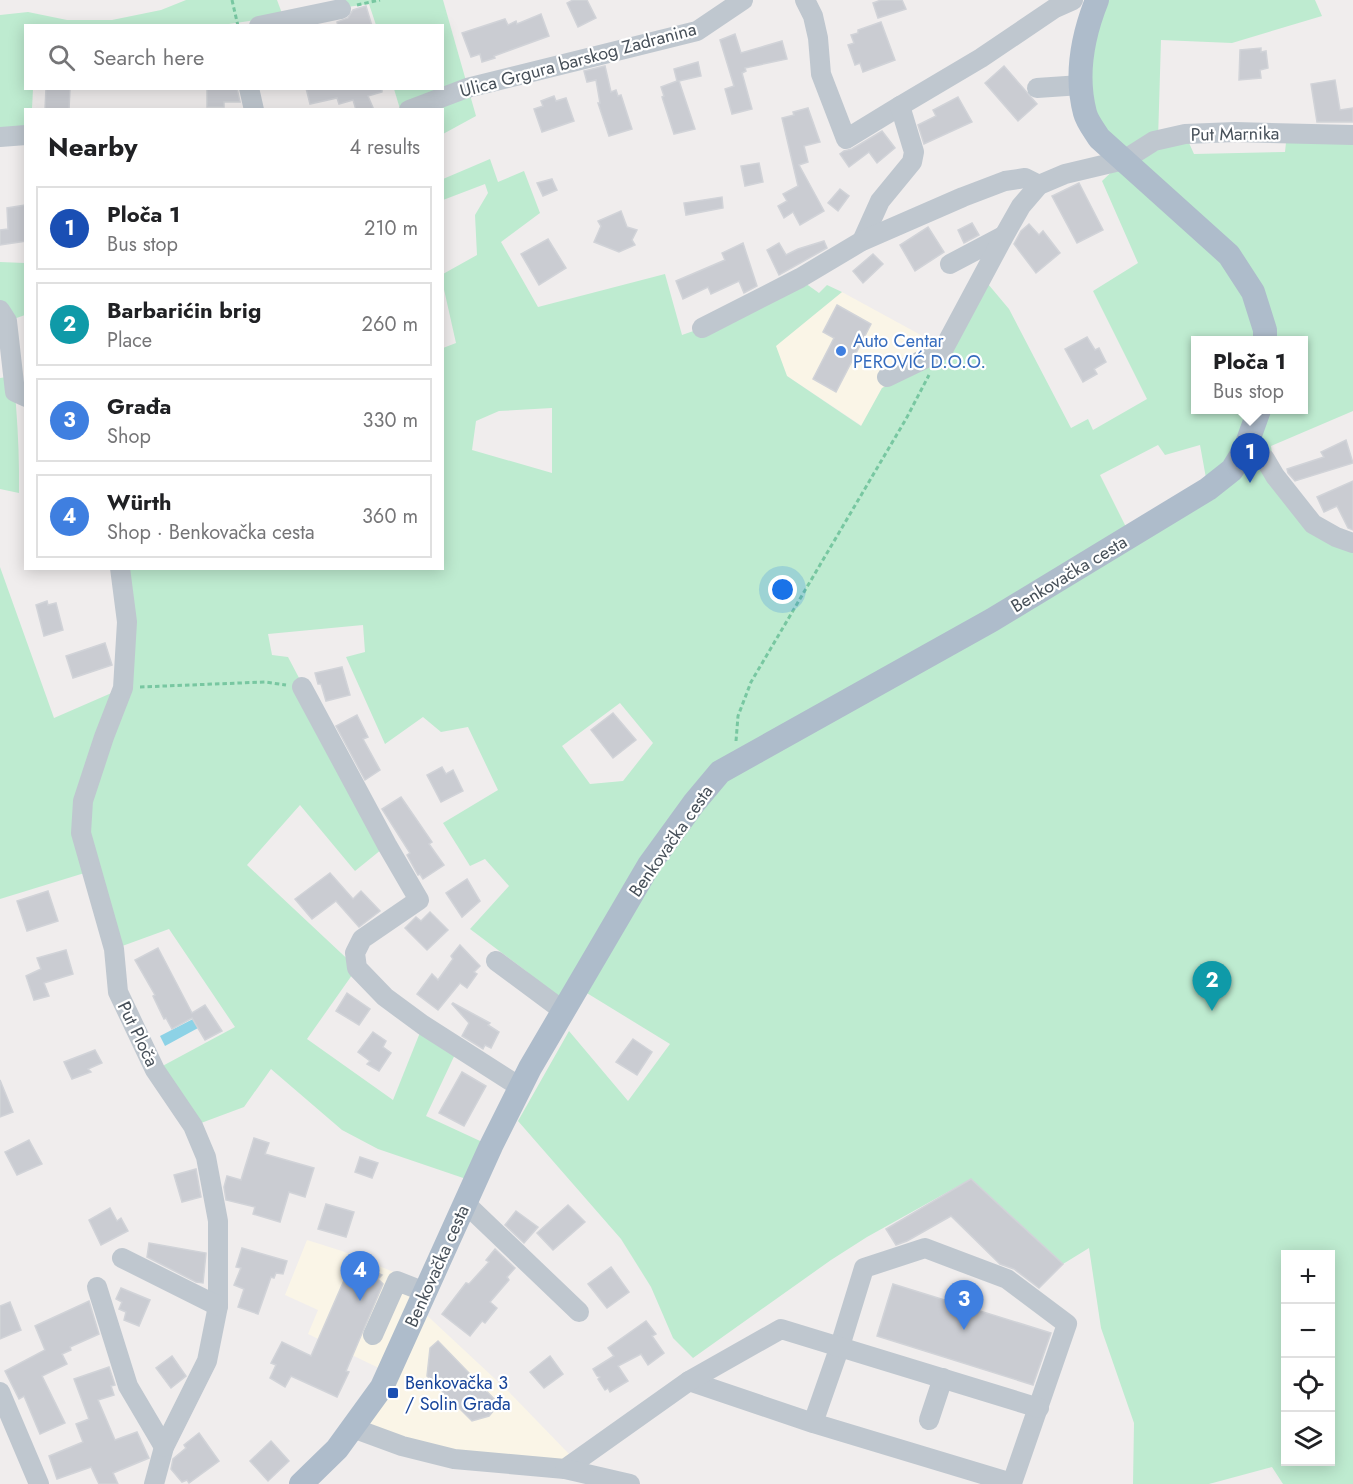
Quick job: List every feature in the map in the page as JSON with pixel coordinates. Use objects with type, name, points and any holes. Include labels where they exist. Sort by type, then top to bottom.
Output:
[{"type":"main road","points":[[1097,0],[1089,20],[1081,58],[1081,85],[1085,114],[1099,138],[1228,255],[1252,292],[1266,336]]},
{"type":"main road","name":"Benkovačka cesta","points":[[300,1484],[337,1449],[382,1387],[520,1087],[649,866],[694,803],[720,772],[992,620],[1208,489],[1232,470],[1245,449],[1258,414]]},
{"type":"street","name":"Ulica Grgura barskog Zadranina","points":[[414,108],[467,88],[697,31],[724,6],[743,0]]},
{"type":"street","points":[[805,0],[813,16],[818,38],[821,74],[846,139],[981,58],[1055,8],[1073,0]]},
{"type":"street","points":[[269,24],[341,9]]},
{"type":"street","points":[[1037,88],[1081,85]]},
{"type":"street","points":[[249,90],[254,108]]},
{"type":"street","points":[[862,241],[880,201],[912,162],[914,152],[900,106]]},
{"type":"street","name":"Put Marnika","points":[[1039,185],[1065,174],[1124,160],[1154,141],[1185,134],[1235,132],[1353,135]]},
{"type":"street","points":[[0,137],[24,135]]},
{"type":"street","points":[[702,328],[800,278],[862,241],[963,197],[1005,180],[1025,178],[1039,185],[1021,206],[943,350],[887,377]]},
{"type":"street","points":[[950,264],[1004,236]]},
{"type":"street","points":[[0,310],[7,321],[14,393]]},
{"type":"street","points":[[1245,449],[1265,459],[1275,476],[1313,524],[1336,537],[1353,543]]},
{"type":"street","name":"Put Ploča","points":[[120,570],[128,622],[123,688],[83,801],[81,833],[114,949],[118,992],[155,1070],[193,1126],[206,1157],[218,1221],[218,1306],[207,1361],[164,1447],[154,1484]]},
{"type":"street","points":[[302,687],[419,900],[362,939],[355,953],[357,968],[385,997],[423,1025],[520,1087]]},
{"type":"street","points":[[496,961],[564,1009]]},
{"type":"street","points":[[465,1203],[579,1312]]},
{"type":"street","points":[[688,1382],[813,1423],[1012,1483],[1066,1324],[1007,1279],[925,1248],[864,1268],[840,1347],[813,1423]]},
{"type":"street","points":[[122,1258],[218,1306]]},
{"type":"street","points":[[374,1335],[398,1281],[425,1292]]},
{"type":"street","points":[[98,1287],[128,1386],[164,1447]]},
{"type":"street","points":[[565,1469],[688,1382],[781,1329],[1039,1408]]},
{"type":"street","points":[[929,1420],[943,1378]]},
{"type":"street","points":[[0,1392],[39,1484]]},
{"type":"street","points":[[353,1428],[402,1446],[454,1459],[565,1469],[630,1484]]},
{"type":"path","points":[[232,0],[238,24]]},
{"type":"path","points":[[341,9],[380,0]]},
{"type":"path","points":[[740,762],[735,736],[738,716],[751,681],[906,419],[943,350]]},
{"type":"path","points":[[123,688],[265,682],[302,687]]},
{"type":"shaded area","points":[[842,292],[952,352],[882,388],[862,426],[787,376],[775,346]]},
{"type":"shaded area","points":[[307,1240],[342,1251],[428,1286],[419,1308],[508,1391],[569,1454],[565,1469],[454,1459],[353,1428],[381,1369],[308,1334],[318,1310],[285,1295]]},
{"type":"green space","points":[[186,0],[277,0],[283,16],[229,24],[24,24],[24,90],[33,90],[32,108],[24,108],[24,135],[0,137],[0,15],[28,12],[67,20],[112,20],[161,10]]},
{"type":"green space","points":[[337,0],[443,0],[476,116],[444,133],[444,108],[400,108],[394,90],[444,90],[444,24],[376,24],[369,4],[340,8]]},
{"type":"green space","points":[[1097,0],[1315,0],[1322,16],[1232,43],[1161,40],[1158,140],[1185,134],[1194,154],[1285,152],[1287,133],[1353,135],[1353,411],[1271,446],[1275,476],[1313,524],[1353,543],[1353,1484],[1283,1484],[1272,1467],[1209,1484],[1133,1484],[1134,1423],[1101,1328],[1089,1248],[1063,1264],[971,1179],[867,1237],[831,1260],[693,1358],[673,1338],[651,1287],[621,1239],[518,1121],[569,1031],[628,1101],[670,1044],[577,987],[564,1009],[526,971],[470,929],[509,886],[485,859],[470,866],[443,823],[498,790],[468,727],[441,732],[423,717],[385,744],[346,657],[365,652],[363,625],[268,634],[272,655],[288,657],[387,845],[355,871],[300,805],[247,865],[357,968],[307,1039],[393,1100],[423,1025],[458,1048],[426,1116],[491,1146],[475,1182],[378,1149],[342,1130],[271,1069],[244,1107],[193,1126],[155,1070],[235,1027],[169,929],[114,949],[91,871],[0,899],[0,567],[54,718],[123,688],[120,570],[444,570],[444,348],[456,343],[444,289],[444,273],[477,255],[475,215],[488,193],[485,184],[444,200],[444,179],[490,159],[498,182],[524,171],[540,213],[501,242],[538,307],[665,274],[682,335],[805,283],[819,293],[827,285],[842,292],[776,346],[787,376],[861,426],[882,388],[952,352],[988,284],[1009,309],[1071,428],[1088,419],[1093,430],[1147,399],[1093,291],[1138,263],[1102,181],[1124,160],[1085,114]],"holes":[[[552,408],[552,473],[472,450],[476,421],[499,411]],[[1158,445],[1165,455],[1200,445],[1208,489],[1131,537],[1100,475]],[[620,703],[653,743],[623,781],[590,784],[562,746]]]},
{"type":"green space","points":[[0,262],[24,263],[24,315],[8,321],[18,428],[19,493],[0,489],[0,378],[8,377],[0,317]]},
{"type":"water","points":[[193,1019],[198,1028],[165,1046],[160,1036]]},
{"type":"building","points":[[573,0],[587,0],[596,18],[578,27],[567,3]]},
{"type":"building","points":[[881,0],[902,0],[906,9],[878,18],[873,3]]},
{"type":"building","points":[[366,6],[371,24],[338,24],[337,22],[348,18],[353,10]]},
{"type":"building","points":[[541,14],[549,36],[482,62],[480,54],[471,57],[462,33],[505,19],[508,25],[516,21],[517,24]]},
{"type":"building","points":[[881,22],[895,60],[863,72],[860,63],[855,65],[848,45],[854,43],[851,35],[858,33],[858,30]]},
{"type":"building","points":[[735,34],[741,53],[782,41],[787,59],[745,68],[746,71],[742,73],[752,109],[732,114],[725,89],[734,86],[720,40]]},
{"type":"building","points":[[1261,48],[1261,52],[1266,51],[1268,68],[1260,70],[1261,78],[1239,80],[1240,50]]},
{"type":"building","points":[[698,62],[701,76],[679,81],[695,129],[674,134],[661,87],[677,81],[674,69]]},
{"type":"building","points":[[605,66],[611,92],[616,90],[618,96],[621,95],[632,129],[609,136],[598,103],[600,103],[596,80],[587,82],[584,71]]},
{"type":"building","points":[[1004,66],[1037,104],[1018,121],[985,83]]},
{"type":"building","points":[[1335,80],[1340,110],[1353,108],[1353,122],[1317,122],[1311,84]]},
{"type":"building","points":[[46,90],[70,90],[69,108],[45,108]]},
{"type":"building","points":[[207,90],[237,90],[240,102],[224,102],[224,107],[207,107]]},
{"type":"building","points":[[306,90],[382,90],[382,92],[368,96],[373,108],[355,108],[353,100],[339,104],[337,98],[310,104]]},
{"type":"building","points":[[554,96],[556,101],[566,98],[574,121],[542,132],[534,109],[543,106],[541,101]]},
{"type":"building","points":[[958,97],[972,122],[924,144],[918,125],[936,116],[933,110]]},
{"type":"building","points":[[808,108],[820,142],[804,146],[808,162],[799,165],[824,211],[800,225],[793,212],[784,218],[778,206],[787,201],[783,194],[798,186],[782,118]]},
{"type":"building","points":[[882,131],[895,148],[877,163],[869,152],[849,167],[840,154]]},
{"type":"building","points":[[759,163],[763,182],[745,186],[741,166]]},
{"type":"building","points":[[552,179],[557,190],[543,196],[537,183]]},
{"type":"building","points":[[1079,183],[1103,230],[1077,243],[1052,196]]},
{"type":"building","points":[[840,189],[849,196],[838,211],[828,203]]},
{"type":"building","points":[[722,197],[723,208],[686,215],[684,203]]},
{"type":"building","points":[[24,205],[24,241],[0,245],[0,230],[8,229],[7,208]]},
{"type":"building","points":[[621,211],[627,227],[637,230],[632,240],[635,245],[619,252],[594,242],[601,226],[598,221]]},
{"type":"building","points":[[972,223],[979,235],[964,243],[958,230]]},
{"type":"building","points":[[1029,224],[1039,235],[1043,231],[1060,253],[1036,273],[1014,244],[1021,231]]},
{"type":"building","points":[[928,227],[944,252],[915,271],[900,245]]},
{"type":"building","points":[[548,239],[566,268],[539,285],[521,254]]},
{"type":"building","points":[[824,241],[827,248],[779,275],[767,250],[779,243],[786,255]]},
{"type":"building","points":[[743,243],[757,286],[744,293],[739,281],[711,294],[708,287],[683,299],[676,281],[725,260],[722,253]]},
{"type":"building","points":[[873,254],[883,264],[863,283],[853,271]]},
{"type":"building","points":[[837,305],[871,324],[836,392],[813,379],[834,338],[823,332]]},
{"type":"building","points":[[1087,337],[1095,350],[1099,348],[1106,362],[1094,369],[1097,374],[1083,382],[1065,349]]},
{"type":"building","points":[[1346,440],[1353,463],[1295,481],[1288,473],[1287,469],[1324,457],[1321,452]]},
{"type":"building","points":[[1353,481],[1353,530],[1348,528],[1337,506],[1324,512],[1317,497]]},
{"type":"building","points":[[47,601],[48,605],[56,603],[63,630],[44,636],[36,605]]},
{"type":"building","points":[[105,643],[112,665],[73,678],[66,656]]},
{"type":"building","points":[[342,667],[350,695],[326,701],[315,673]]},
{"type":"building","points":[[613,713],[636,740],[613,758],[591,730]]},
{"type":"building","points":[[357,715],[368,737],[363,739],[380,770],[365,780],[336,726]]},
{"type":"building","points":[[442,767],[446,774],[453,770],[463,791],[441,802],[427,775]]},
{"type":"building","points":[[401,797],[432,842],[429,844],[444,865],[423,879],[420,874],[418,875],[407,855],[410,853],[382,809]]},
{"type":"building","points":[[330,873],[353,899],[361,891],[380,911],[359,927],[336,901],[312,919],[295,899]]},
{"type":"building","points":[[467,879],[480,901],[462,917],[446,893]]},
{"type":"building","points":[[48,891],[58,921],[27,931],[17,901]]},
{"type":"building","points":[[430,912],[448,930],[427,950],[405,928],[416,917],[421,921]]},
{"type":"building","points":[[460,945],[480,966],[474,972],[477,974],[467,988],[460,983],[438,1010],[417,994],[432,974],[438,980]]},
{"type":"building","points":[[158,948],[192,1013],[205,1005],[222,1031],[205,1040],[192,1018],[172,1029],[166,1018],[164,1019],[153,996],[155,995],[135,960]]},
{"type":"building","points":[[66,950],[73,974],[44,983],[49,996],[34,1000],[26,976],[41,969],[37,958]]},
{"type":"building","points":[[347,993],[370,1009],[359,1025],[336,1011]]},
{"type":"building","points":[[453,1003],[490,1023],[488,1025],[499,1032],[491,1048],[485,1045],[483,1049],[462,1036],[469,1023]]},
{"type":"building","points":[[373,1032],[386,1041],[383,1047],[391,1053],[379,1071],[367,1064],[370,1061],[358,1052]]},
{"type":"building","points":[[633,1039],[652,1052],[637,1075],[616,1062]]},
{"type":"building","points":[[95,1050],[102,1063],[88,1069],[91,1072],[72,1079],[64,1062]]},
{"type":"building","points":[[462,1072],[486,1086],[464,1126],[439,1113]]},
{"type":"building","points":[[0,1080],[13,1112],[0,1117]]},
{"type":"building","points":[[254,1138],[269,1143],[265,1154],[314,1168],[305,1197],[289,1192],[280,1222],[253,1214],[255,1207],[226,1200],[224,1187],[227,1176],[241,1180]]},
{"type":"building","points":[[29,1140],[42,1164],[17,1175],[5,1152]]},
{"type":"building","points":[[360,1157],[378,1163],[372,1178],[355,1172]]},
{"type":"building","points":[[196,1169],[201,1197],[182,1202],[174,1175]]},
{"type":"building","points":[[971,1179],[1063,1264],[1039,1288],[1014,1269],[1000,1264],[951,1216],[896,1245],[886,1229]]},
{"type":"building","points":[[326,1204],[354,1212],[346,1237],[318,1229]]},
{"type":"building","points":[[568,1205],[585,1222],[553,1250],[537,1233]]},
{"type":"building","points":[[110,1208],[117,1221],[121,1218],[128,1231],[101,1245],[89,1220]]},
{"type":"building","points":[[516,1211],[538,1227],[524,1243],[505,1225]]},
{"type":"building","points":[[149,1243],[206,1253],[203,1283],[196,1282],[147,1257]]},
{"type":"building","points":[[242,1248],[287,1261],[283,1274],[276,1273],[274,1278],[271,1277],[258,1314],[238,1307],[244,1289],[234,1285],[241,1268],[236,1267]]},
{"type":"building","points":[[495,1249],[515,1268],[507,1277],[509,1280],[490,1302],[497,1308],[470,1336],[442,1314],[466,1283],[469,1284],[489,1262],[486,1260]]},
{"type":"building","points":[[352,1262],[382,1275],[378,1279],[383,1284],[337,1397],[291,1376],[285,1387],[270,1378],[276,1365],[271,1363],[282,1342],[311,1356]]},
{"type":"building","points":[[611,1267],[629,1292],[607,1308],[588,1284]]},
{"type":"building","points":[[893,1284],[1051,1333],[1033,1385],[877,1336]]},
{"type":"building","points":[[121,1288],[150,1300],[139,1326],[124,1320],[126,1312],[119,1309],[122,1302],[116,1299]]},
{"type":"building","points":[[89,1301],[99,1334],[70,1347],[71,1350],[62,1354],[67,1364],[42,1376],[65,1423],[40,1434],[24,1396],[19,1399],[5,1371],[45,1350],[35,1326]]},
{"type":"building","points":[[10,1302],[21,1330],[0,1339],[0,1306]]},
{"type":"building","points":[[646,1321],[656,1334],[652,1336],[664,1353],[648,1365],[641,1354],[618,1366],[628,1381],[610,1392],[608,1388],[605,1390],[598,1379],[600,1377],[593,1369],[614,1356],[608,1348]]},
{"type":"building","points":[[438,1341],[499,1404],[489,1416],[472,1421],[427,1376],[430,1348]]},
{"type":"building","points":[[172,1356],[186,1376],[171,1388],[156,1368]]},
{"type":"building","points":[[550,1356],[563,1374],[544,1388],[530,1372]]},
{"type":"building","points":[[109,1367],[115,1385],[111,1386],[114,1395],[98,1400],[115,1440],[137,1432],[149,1458],[113,1473],[118,1484],[99,1484],[91,1467],[57,1479],[49,1456],[83,1442],[76,1424],[89,1419],[74,1379]]},
{"type":"building","points":[[199,1433],[219,1461],[189,1483],[187,1480],[182,1482],[171,1469],[173,1459],[186,1448],[184,1445]]},
{"type":"building","points":[[271,1441],[289,1461],[268,1481],[250,1461]]},
{"type":"place","name":"Auto Centar PEROVIĆ D.O.O.","points":[[841,351]]},
{"type":"place","name":"Ploča 1","points":[[1250,483]]},
{"type":"place","name":"Barbarićin brig","points":[[1212,1011]]},
{"type":"place","name":"Würth","points":[[360,1301]]},
{"type":"place","name":"Građa","points":[[964,1330]]},
{"type":"place","name":"Benkovačka 3 / Solin Građa","points":[[393,1393]]}]
